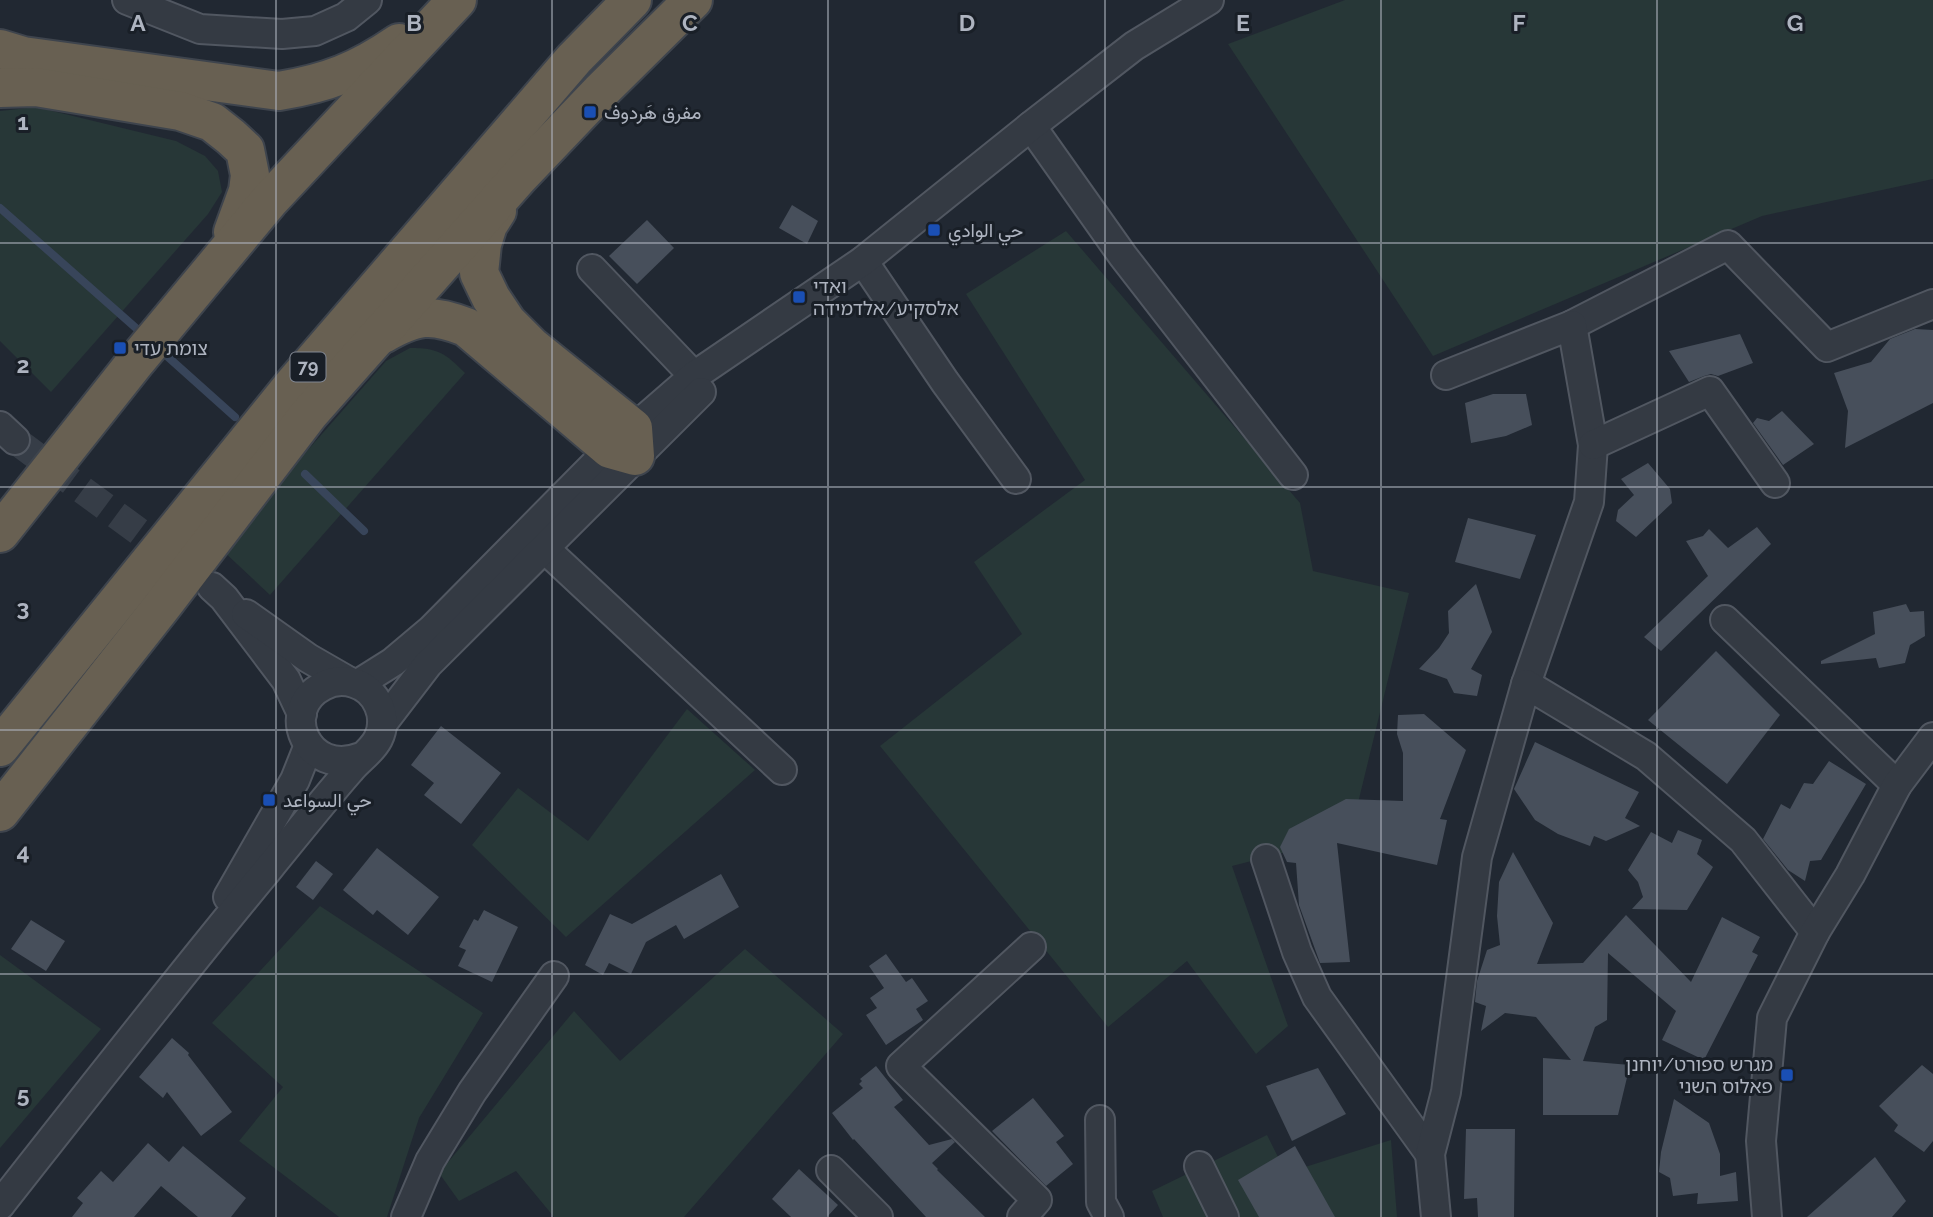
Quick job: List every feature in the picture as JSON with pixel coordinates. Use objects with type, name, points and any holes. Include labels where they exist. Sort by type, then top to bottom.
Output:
[{"type":"highway","name":"79","points":[[0,747],[293,385],[574,59],[632,0]]},
{"type":"highway","points":[[0,812],[309,414],[518,178],[693,0]]},
{"type":"highway","points":[[0,49],[23,57],[279,92],[346,74],[383,53],[450,6]]},
{"type":"highway","points":[[0,533],[137,360],[269,201],[450,6]]},
{"type":"highway","points":[[0,88],[36,87],[180,111],[212,122],[231,136],[245,150],[250,175],[248,191],[216,265]]},
{"type":"highway","points":[[518,178],[488,225],[482,244],[479,273],[507,322],[626,445]]},
{"type":"highway","points":[[376,339],[400,324],[425,317],[444,318],[466,327],[626,445]]},
{"type":"street","points":[[127,0],[200,29],[282,34],[315,31],[346,17],[368,0]]},
{"type":"street","points":[[361,757],[338,762],[327,759],[309,745],[301,725],[306,702],[313,692],[335,681],[353,683],[393,662],[432,630],[626,445],[694,376],[863,261],[1134,46],[1209,0]]},
{"type":"street","points":[[1031,126],[1123,256],[1293,475]]},
{"type":"street","points":[[1446,375],[1572,325],[1728,245],[1827,347],[1933,304]]},
{"type":"street","points":[[863,261],[945,382],[1016,479]]},
{"type":"street","points":[[592,269],[694,376]]},
{"type":"street","points":[[382,724],[428,664],[544,548],[626,445],[773,322]]},
{"type":"street","points":[[1436,1217],[1430,1154],[1446,1092],[1476,857],[1526,684],[1589,502],[1593,445],[1572,325]]},
{"type":"street","points":[[1593,445],[1710,391],[1775,483]]},
{"type":"street","points":[[544,548],[782,770]]},
{"type":"street","points":[[0,1205],[188,966],[379,737],[381,712],[369,691],[308,658],[218,593],[286,680],[302,714]]},
{"type":"street","points":[[1725,620],[1898,785]]},
{"type":"street","points":[[1526,684],[1646,756],[1743,840],[1815,932]]},
{"type":"street","points":[[1767,1217],[1761,1140],[1772,1018],[1815,932],[1850,875],[1898,785],[1933,737]]},
{"type":"street","points":[[188,966],[295,780],[309,745]]},
{"type":"street","points":[[1266,859],[1297,953],[1317,997],[1430,1154]]},
{"type":"street","points":[[1022,1217],[1037,1200],[901,1066],[1031,947]]},
{"type":"street","points":[[406,1217],[430,1161],[472,1091],[554,976]]},
{"type":"street","points":[[1100,1120],[1101,1202],[1109,1217]]},
{"type":"street","points":[[1199,1166],[1224,1217]]},
{"type":"street","points":[[831,1171],[878,1217]]},
{"type":"shaded area","points":[[1345,0],[1933,0],[1933,179],[1762,216],[1433,356],[1228,44]]},
{"type":"shaded area","points":[[36,107],[176,141],[205,156],[218,171],[222,192],[208,214],[51,392],[0,341],[0,111]]},
{"type":"shaded area","points":[[1066,231],[1300,503],[1313,571],[1409,593],[1350,836],[1232,866],[1288,1026],[1256,1054],[1187,961],[1108,1027],[880,746],[1022,634],[974,562],[1085,480],[966,294]]},
{"type":"shaded area","points":[[410,348],[440,353],[465,373],[270,595],[221,549],[386,361]]},
{"type":"shaded area","points":[[687,709],[755,770],[566,937],[472,845],[518,788],[588,841]]},
{"type":"shaded area","points":[[320,906],[483,1013],[419,1118],[387,1217],[339,1217],[239,1141],[283,1087],[212,1023]]},
{"type":"shaded area","points":[[745,949],[843,1034],[684,1217],[554,1217],[516,1171],[459,1201],[439,1173],[574,1011],[620,1061]]},
{"type":"shaded area","points":[[0,955],[101,1029],[0,1148]]},
{"type":"shaded area","points":[[1267,1135],[1286,1173],[1391,1140],[1397,1217],[1163,1217],[1152,1191]]},
{"type":"building","points":[[792,205],[818,221],[807,244],[779,228]]},
{"type":"building","points":[[647,220],[674,248],[637,284],[609,256]]},
{"type":"building","points":[[1915,329],[1933,330],[1933,403],[1845,448],[1848,411],[1834,373],[1871,362],[1890,339]]},
{"type":"building","points":[[1740,334],[1753,363],[1718,376],[1711,374],[1689,382],[1669,351]]},
{"type":"building","points":[[1493,394],[1526,394],[1532,425],[1506,436],[1471,443],[1465,403]]},
{"type":"building","points":[[1782,411],[1814,444],[1783,465],[1753,423],[1757,418],[1769,421]]},
{"type":"building","points":[[1648,463],[1670,489],[1672,503],[1636,537],[1616,521],[1618,510],[1634,495],[1621,479]]},
{"type":"building","points":[[1468,518],[1536,535],[1520,579],[1455,562]]},
{"type":"building","points":[[1757,527],[1771,544],[1661,651],[1644,637],[1708,576],[1686,541],[1703,536],[1709,529],[1728,548]]},
{"type":"building","points":[[1476,584],[1492,632],[1471,669],[1482,675],[1477,696],[1454,693],[1447,679],[1419,669],[1449,633],[1448,611]]},
{"type":"building","points":[[1906,604],[1910,612],[1924,611],[1925,636],[1910,645],[1905,663],[1879,668],[1876,658],[1821,664],[1821,661],[1875,634],[1873,612]]},
{"type":"building","points":[[1716,651],[1780,715],[1727,784],[1648,720]]},
{"type":"building","points":[[1424,714],[1466,750],[1440,819],[1447,820],[1437,865],[1337,843],[1350,962],[1320,963],[1299,905],[1296,863],[1287,862],[1280,847],[1289,829],[1346,799],[1403,801],[1403,753],[1397,734],[1398,715]]},
{"type":"building","points":[[441,726],[501,773],[461,824],[424,795],[434,783],[411,765]]},
{"type":"building","points":[[1535,742],[1639,792],[1625,818],[1640,826],[1606,841],[1594,836],[1590,846],[1558,834],[1535,820],[1514,789]]},
{"type":"building","points":[[1829,761],[1866,784],[1821,860],[1810,861],[1805,881],[1788,870],[1763,839],[1781,804],[1790,809],[1804,783],[1813,784]]},
{"type":"building","points":[[1678,830],[1702,840],[1697,854],[1713,867],[1687,910],[1632,909],[1643,897],[1638,882],[1628,870],[1651,832],[1672,843]]},
{"type":"building","points":[[377,848],[439,897],[408,935],[377,910],[373,915],[343,890]]},
{"type":"building","points":[[1513,852],[1553,923],[1537,964],[1583,963],[1626,915],[1691,982],[1722,917],[1760,937],[1752,952],[1758,955],[1704,1060],[1662,1040],[1676,1011],[1608,953],[1607,1020],[1595,1027],[1583,1061],[1630,1065],[1618,1115],[1543,1115],[1543,1058],[1571,1060],[1536,1017],[1505,1013],[1481,1031],[1486,1006],[1475,1002],[1477,981],[1487,950],[1500,945],[1497,916],[1499,882]]},
{"type":"building","points":[[316,861],[333,874],[313,900],[296,887]]},
{"type":"building","points":[[721,874],[739,907],[684,939],[676,925],[646,942],[631,974],[609,963],[603,975],[585,965],[610,914],[632,924]]},
{"type":"building","points":[[484,910],[518,927],[492,982],[458,966],[466,950],[459,947],[474,919],[478,921]]},
{"type":"building","points":[[31,920],[65,941],[46,971],[11,949]]},
{"type":"building","points":[[886,954],[906,982],[912,978],[928,1001],[916,1009],[923,1020],[886,1045],[866,1015],[877,1008],[870,998],[884,988],[869,966]]},
{"type":"building","points":[[172,1038],[189,1053],[232,1112],[201,1136],[167,1092],[163,1098],[139,1077]]},
{"type":"building","points":[[1922,1065],[1933,1074],[1933,1141],[1924,1152],[1894,1131],[1898,1125],[1879,1106]]},
{"type":"building","points":[[876,1066],[903,1100],[894,1107],[929,1145],[952,1139],[955,1142],[932,1163],[985,1217],[926,1217],[853,1140],[832,1113],[863,1088],[859,1084],[862,1081],[860,1079]]},
{"type":"building","points":[[1318,1068],[1346,1114],[1292,1141],[1266,1086]]},
{"type":"building","points":[[1033,1098],[1064,1136],[1056,1142],[1073,1164],[1046,1186],[992,1131]]},
{"type":"building","points":[[1674,1099],[1709,1123],[1720,1154],[1720,1176],[1736,1172],[1738,1201],[1697,1204],[1698,1193],[1673,1196],[1670,1178],[1659,1172]]},
{"type":"building","points":[[1466,1129],[1515,1129],[1514,1217],[1478,1217],[1477,1198],[1464,1199]]},
{"type":"building","points":[[148,1143],[169,1162],[183,1146],[246,1198],[231,1217],[198,1217],[161,1186],[134,1217],[72,1217],[83,1203],[77,1198],[101,1171],[113,1182]]},
{"type":"building","points":[[1295,1146],[1335,1217],[1259,1217],[1238,1180]]},
{"type":"building","points":[[1875,1157],[1906,1201],[1892,1217],[1807,1217]]},
{"type":"building","points":[[799,1169],[838,1205],[827,1217],[791,1217],[772,1199]]},
{"type":"waterway","points":[[0,208],[145,336]]},
{"type":"waterway","points":[[159,349],[235,417]]},
{"type":"waterway","points":[[305,474],[364,531]]},
{"type":"tunnel","points":[[15,440],[176,559]]},
{"type":"place","name":"مفرق هَردوف","points":[[590,112]]},
{"type":"place","name":"حي الوادي","points":[[934,230]]},
{"type":"place","name":"ואדי אלסקיע/אלדמידה","points":[[799,297]]},
{"type":"place","name":"צומת עדי","points":[[120,348]]},
{"type":"place","name":"حي السواعد","points":[[269,800]]},
{"type":"place","name":"מגרש ספורט/יוחנן פאלוס השני","points":[[1787,1075]]}]
